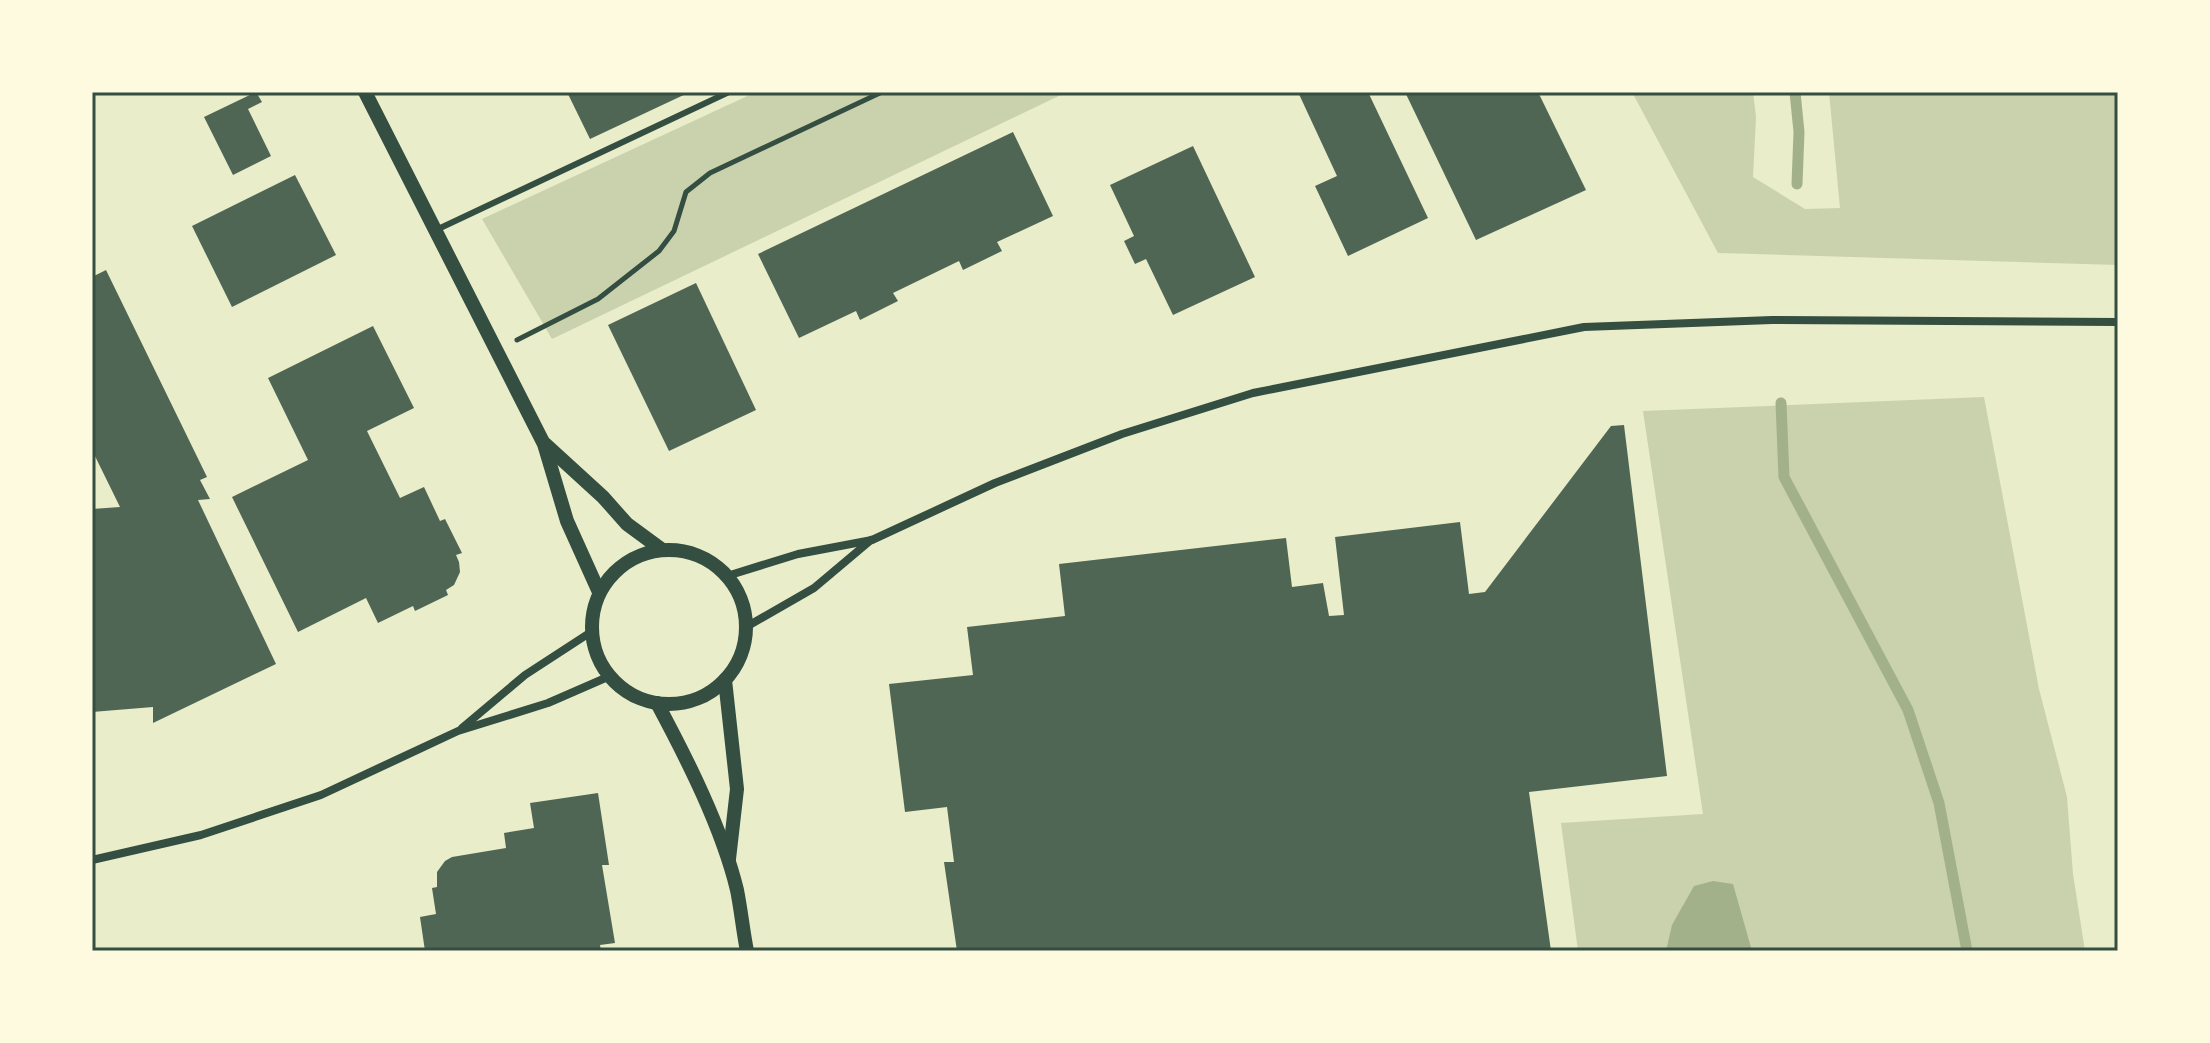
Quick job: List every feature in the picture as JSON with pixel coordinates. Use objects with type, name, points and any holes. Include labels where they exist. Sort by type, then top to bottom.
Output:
[{"type":"street","points":[[365,92],[544,444],[567,521],[599,592]]},
{"type":"street","points":[[727,576],[798,554],[872,540],[1023,472],[1122,434],[1253,393],[1584,327],[1772,320],[2118,322]]},
{"type":"street","points":[[544,444],[603,497],[627,524],[661,549]]},
{"type":"street","points":[[746,627],[814,588],[872,540]]},
{"type":"street","points":[[661,549],[686,551],[709,560],[727,576],[741,600],[746,627],[741,656],[725,680],[705,695],[682,703],[657,703],[631,694],[600,663],[591,632],[599,592],[615,571],[636,556],[661,549]]},
{"type":"street","points":[[458,731],[525,675],[591,632]]},
{"type":"street","points":[[92,860],[201,835],[321,795],[458,731],[548,703],[610,676]]},
{"type":"street","points":[[725,680],[737,789],[729,864]]},
{"type":"street","points":[[657,703],[701,790],[729,864],[747,951]]},
{"type":"lane","points":[[435,230],[729,92]]},
{"type":"path","points":[[497,350],[598,299],[659,251],[674,231],[686,192],[710,173],[882,92]]},
{"type":"shaded area","points":[[756,92],[1067,92],[552,339],[482,219]]},
{"type":"shaded area","points":[[1632,92],[1753,92],[1756,117],[1753,177],[1805,209],[1840,208],[1829,92],[2118,92],[2118,265],[1718,253]]},
{"type":"shaded area","points":[[1984,397],[2039,689],[2067,797],[2073,874],[2085,951],[1578,951],[1561,823],[1703,814],[1643,411]]},
{"type":"shaded area","points":[[1713,881],[1733,884],[1752,951],[1666,951],[1672,925],[1694,886]]},
{"type":"building","points":[[256,92],[262,102],[248,109],[271,156],[233,175],[204,117]]},
{"type":"building","points":[[567,92],[690,92],[590,139]]},
{"type":"building","points":[[1298,92],[1368,92],[1428,218],[1348,256],[1315,186],[1337,176]]},
{"type":"building","points":[[1405,92],[1538,92],[1586,190],[1476,240]]},
{"type":"building","points":[[1013,132],[1053,216],[997,242],[1002,251],[963,270],[959,261],[893,293],[898,301],[860,320],[856,311],[799,338],[758,254]]},
{"type":"building","points":[[1193,146],[1255,277],[1173,315],[1146,259],[1135,264],[1124,241],[1134,236],[1110,185]]},
{"type":"building","points":[[295,175],[336,255],[232,307],[192,226]]},
{"type":"building","points":[[106,270],[207,477],[200,480],[210,499],[198,500],[276,664],[153,723],[153,707],[92,712],[92,509],[120,507],[92,450],[92,277]]},
{"type":"building","points":[[696,283],[756,410],[669,451],[608,325]]},
{"type":"building","points":[[373,326],[414,408],[367,431],[400,498],[424,487],[440,521],[445,519],[462,553],[456,555],[460,572],[454,585],[446,590],[448,595],[415,611],[413,606],[378,623],[366,598],[298,632],[232,497],[308,460],[268,378]]},
{"type":"building","points":[[1624,425],[1667,776],[1529,792],[1551,951],[957,951],[944,862],[954,862],[947,807],[905,812],[889,684],[973,675],[967,627],[1065,616],[1059,564],[1286,538],[1292,587],[1323,583],[1329,616],[1344,615],[1335,537],[1460,522],[1469,594],[1485,592],[1611,426]]},
{"type":"building","points":[[598,793],[609,865],[602,865],[615,943],[600,945],[601,951],[425,951],[420,917],[436,914],[432,888],[437,887],[437,872],[445,861],[452,857],[506,848],[504,833],[534,828],[530,803]]},
{"type":"waterway","points":[[1795,92],[1799,132],[1797,184]]},
{"type":"waterway","points":[[1781,403],[1784,477],[1908,710],[1939,803],[1967,951]]}]
